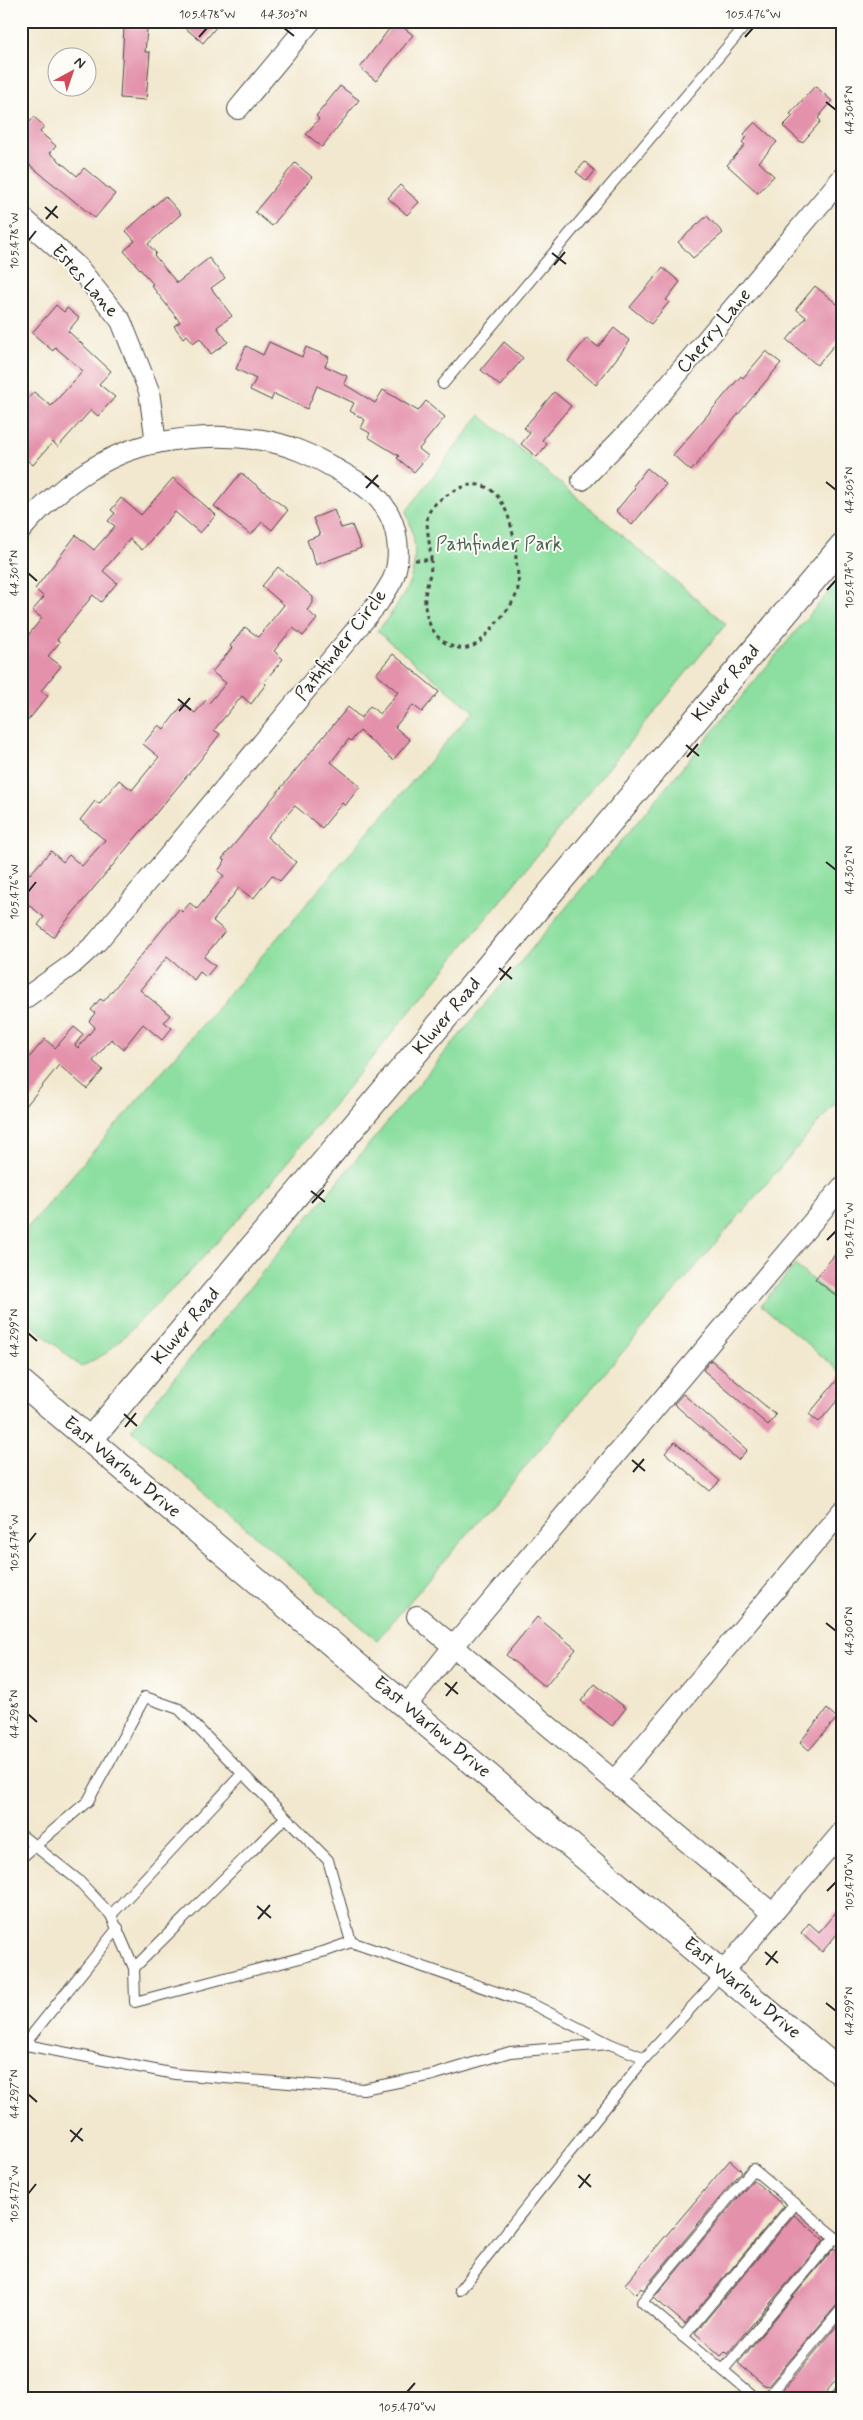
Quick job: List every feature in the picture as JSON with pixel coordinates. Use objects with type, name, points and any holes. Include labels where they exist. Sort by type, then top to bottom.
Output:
[{"type":"street","points":[[238,109],[311,21]]},
{"type":"street","name":"Cherry Lane","points":[[582,480],[634,426],[842,178]]},
{"type":"street","name":"Estes Lane","points":[[21,216],[78,267],[121,321],[149,391],[156,444]]},
{"type":"street","name":"Pathfinder Circle","points":[[21,530],[39,508],[73,480],[111,458],[156,444],[214,437],[264,440],[316,457],[362,484],[384,505],[395,530],[398,553],[393,578],[379,602],[97,942],[73,964],[21,1001]]},
{"type":"street","name":"Kluver Road","points":[[90,1440],[842,546]]},
{"type":"street","points":[[406,1706],[453,1646],[842,1187]]},
{"type":"street","name":"East Warlow Drive","points":[[21,1382],[724,1972],[842,2074]]},
{"type":"street","points":[[614,1781],[842,1511]]},
{"type":"street","points":[[417,1616],[772,1914]]},
{"type":"street","points":[[724,1972],[842,1832]]},
{"type":"lane","points":[[443,384],[749,21]]},
{"type":"lane","points":[[21,1858],[88,1801],[145,1697],[179,1709],[328,1860],[351,1942]]},
{"type":"lane","points":[[111,1915],[242,1774]]},
{"type":"lane","points":[[134,1968],[285,1818]]},
{"type":"lane","points":[[21,1835],[35,1848],[78,1880],[111,1915],[134,1968],[135,2002],[326,1952],[351,1942],[534,2005],[610,2044],[645,2058]]},
{"type":"lane","points":[[118,1928],[22,2045],[175,2074],[363,2089],[432,2075],[510,2052],[610,2044]]},
{"type":"lane","points":[[460,2290],[645,2058],[724,1972]]},
{"type":"lane","points":[[723,2370],[838,2240],[754,2169],[642,2302],[757,2399]]},
{"type":"lane","points":[[683,2337],[795,2203]]},
{"type":"lane","points":[[766,2399],[842,2309]]},
{"type":"lane","points":[[834,2399],[842,2390]]},
{"type":"path","points":[[474,485],[495,493],[504,503],[510,520],[515,543],[517,592],[507,610],[484,637],[472,647],[459,649],[444,643],[430,625],[426,611],[425,596],[432,573],[431,560],[428,517],[433,505],[463,486],[474,485]]},
{"type":"path","points":[[411,559],[431,560]]},
{"type":"green space","name":"Pathfinder Park","points":[[480,415],[726,624],[261,1194],[189,1273],[108,1352],[81,1367],[21,1316],[21,1235],[473,711],[377,631],[398,603],[406,590],[411,576],[415,546],[406,512]]},
{"type":"green space","points":[[842,576],[842,1095],[377,1640],[131,1430]]},
{"type":"green space","points":[[795,1265],[842,1305],[842,1373],[761,1305]]},
{"type":"building","points":[[177,21],[221,21],[203,43]]},
{"type":"building","points":[[395,21],[413,35],[376,81],[360,68]]},
{"type":"building","points":[[124,27],[147,29],[145,52],[150,52],[146,100],[120,98]]},
{"type":"building","points":[[340,86],[359,100],[322,147],[306,134],[319,119],[316,116]]},
{"type":"building","points":[[815,86],[832,101],[818,118],[821,121],[802,143],[783,126],[793,116],[790,114]]},
{"type":"building","points":[[21,114],[30,122],[34,117],[44,126],[40,132],[56,146],[50,153],[77,176],[84,168],[115,194],[95,218],[21,158]]},
{"type":"building","points":[[755,122],[777,142],[759,162],[774,176],[758,193],[727,165],[745,145],[742,142],[747,137],[744,134]]},
{"type":"building","points":[[585,162],[595,171],[587,181],[576,172]]},
{"type":"building","points":[[295,163],[312,177],[272,226],[255,212]]},
{"type":"building","points":[[400,185],[419,202],[407,215],[388,198]]},
{"type":"building","points":[[165,196],[181,214],[148,244],[156,253],[154,255],[177,283],[209,258],[225,278],[211,288],[232,316],[217,327],[228,342],[211,354],[200,338],[193,343],[187,335],[183,338],[174,326],[180,322],[151,285],[153,284],[124,251],[135,241],[126,231]]},
{"type":"building","points":[[707,216],[723,233],[693,258],[678,242]]},
{"type":"building","points":[[663,268],[680,282],[666,300],[669,302],[651,324],[630,307]]},
{"type":"building","points":[[815,286],[842,308],[842,336],[817,365],[787,340],[806,317],[796,309]]},
{"type":"building","points":[[56,305],[64,312],[67,308],[79,318],[68,331],[111,371],[99,384],[115,397],[98,416],[91,410],[58,447],[53,442],[33,465],[21,455],[21,406],[34,392],[51,406],[83,371],[55,347],[53,351],[32,333]]},
{"type":"building","points":[[614,328],[630,341],[596,385],[568,361],[587,338],[598,347]]},
{"type":"building","points":[[269,342],[302,357],[306,347],[329,357],[325,366],[347,376],[344,384],[375,403],[383,390],[418,411],[426,401],[445,417],[419,449],[428,456],[414,472],[397,458],[399,456],[368,437],[370,433],[361,428],[365,420],[350,411],[354,403],[317,386],[307,409],[274,394],[271,400],[250,390],[256,379],[236,369],[246,346],[263,355]]},
{"type":"building","points":[[504,342],[523,358],[500,386],[481,370]]},
{"type":"building","points":[[766,351],[781,363],[691,471],[673,455],[741,376],[743,378]]},
{"type":"building","points":[[554,392],[571,406],[542,440],[547,444],[537,457],[521,444],[530,433],[524,428]]},
{"type":"building","points":[[647,468],[666,484],[632,525],[616,511],[635,488],[633,486]]},
{"type":"building","points":[[241,473],[288,510],[272,530],[262,522],[251,535],[214,506]]},
{"type":"building","points":[[173,478],[216,515],[200,533],[175,512],[142,550],[130,539],[103,571],[117,583],[101,602],[93,595],[57,640],[60,642],[48,656],[61,666],[41,691],[48,696],[21,729],[21,644],[42,618],[32,611],[44,597],[35,589],[76,535],[94,550],[115,526],[108,521],[115,513],[111,510],[121,498],[141,515]]},
{"type":"building","points":[[334,510],[341,528],[352,525],[361,548],[316,565],[307,540],[320,535],[313,518]]},
{"type":"building","points":[[278,567],[313,597],[313,603],[307,610],[317,619],[303,636],[293,628],[274,651],[283,659],[264,682],[266,684],[251,704],[242,696],[214,730],[220,734],[201,759],[53,937],[38,925],[44,917],[21,899],[21,867],[30,874],[51,851],[63,862],[69,855],[82,866],[105,840],[80,820],[95,801],[99,804],[119,780],[132,790],[159,757],[143,744],[159,725],[164,729],[183,704],[195,713],[206,700],[209,703],[226,683],[212,672],[232,648],[230,646],[245,627],[258,637],[284,605],[262,586]]},
{"type":"building","points":[[393,654],[439,692],[422,712],[413,705],[395,727],[410,740],[393,760],[360,731],[351,741],[349,739],[331,762],[360,786],[345,806],[342,803],[322,828],[295,806],[267,837],[296,862],[280,881],[272,875],[253,899],[239,888],[213,921],[225,931],[204,957],[215,966],[206,977],[200,972],[194,980],[167,957],[140,990],[170,1015],[164,1022],[172,1028],[162,1040],[143,1024],[123,1049],[111,1039],[93,1061],[103,1070],[87,1089],[59,1065],[21,1112],[21,1067],[45,1039],[55,1048],[74,1027],[83,1034],[75,1045],[78,1048],[95,1027],[89,1021],[95,1013],[91,1010],[100,999],[104,1001],[179,909],[182,912],[190,903],[197,909],[224,876],[218,871],[225,861],[222,859],[348,707],[361,718],[370,706],[380,714],[398,692],[376,674]]},
{"type":"building","points":[[842,1246],[842,1300],[815,1279]]},
{"type":"building","points":[[711,1360],[776,1415],[768,1425],[703,1370]]},
{"type":"building","points":[[842,1374],[842,1395],[819,1422],[809,1414]]},
{"type":"building","points":[[683,1394],[747,1450],[738,1460],[674,1404]]},
{"type":"building","points":[[675,1442],[720,1481],[710,1491],[665,1453]]},
{"type":"building","points":[[537,1617],[576,1649],[545,1687],[506,1655]]},
{"type":"building","points":[[595,1684],[626,1708],[612,1726],[581,1701]]},
{"type":"building","points":[[827,1709],[837,1718],[809,1750],[800,1742]]},
{"type":"building","points":[[842,1905],[842,1928],[822,1952],[801,1933],[809,1923],[819,1932]]},
{"type":"building","points":[[730,2160],[742,2171],[643,2290],[641,2288],[636,2294],[625,2284]]},
{"type":"building","points":[[753,2180],[784,2206],[685,2324],[654,2298]]},
{"type":"building","points":[[794,2215],[824,2240],[727,2354],[725,2352],[721,2356],[695,2333]]},
{"type":"building","points":[[834,2248],[842,2255],[842,2302],[837,2305],[768,2386],[764,2385],[738,2363]]},
{"type":"building","points":[[842,2320],[842,2373],[820,2399],[783,2399],[779,2395]]}]
